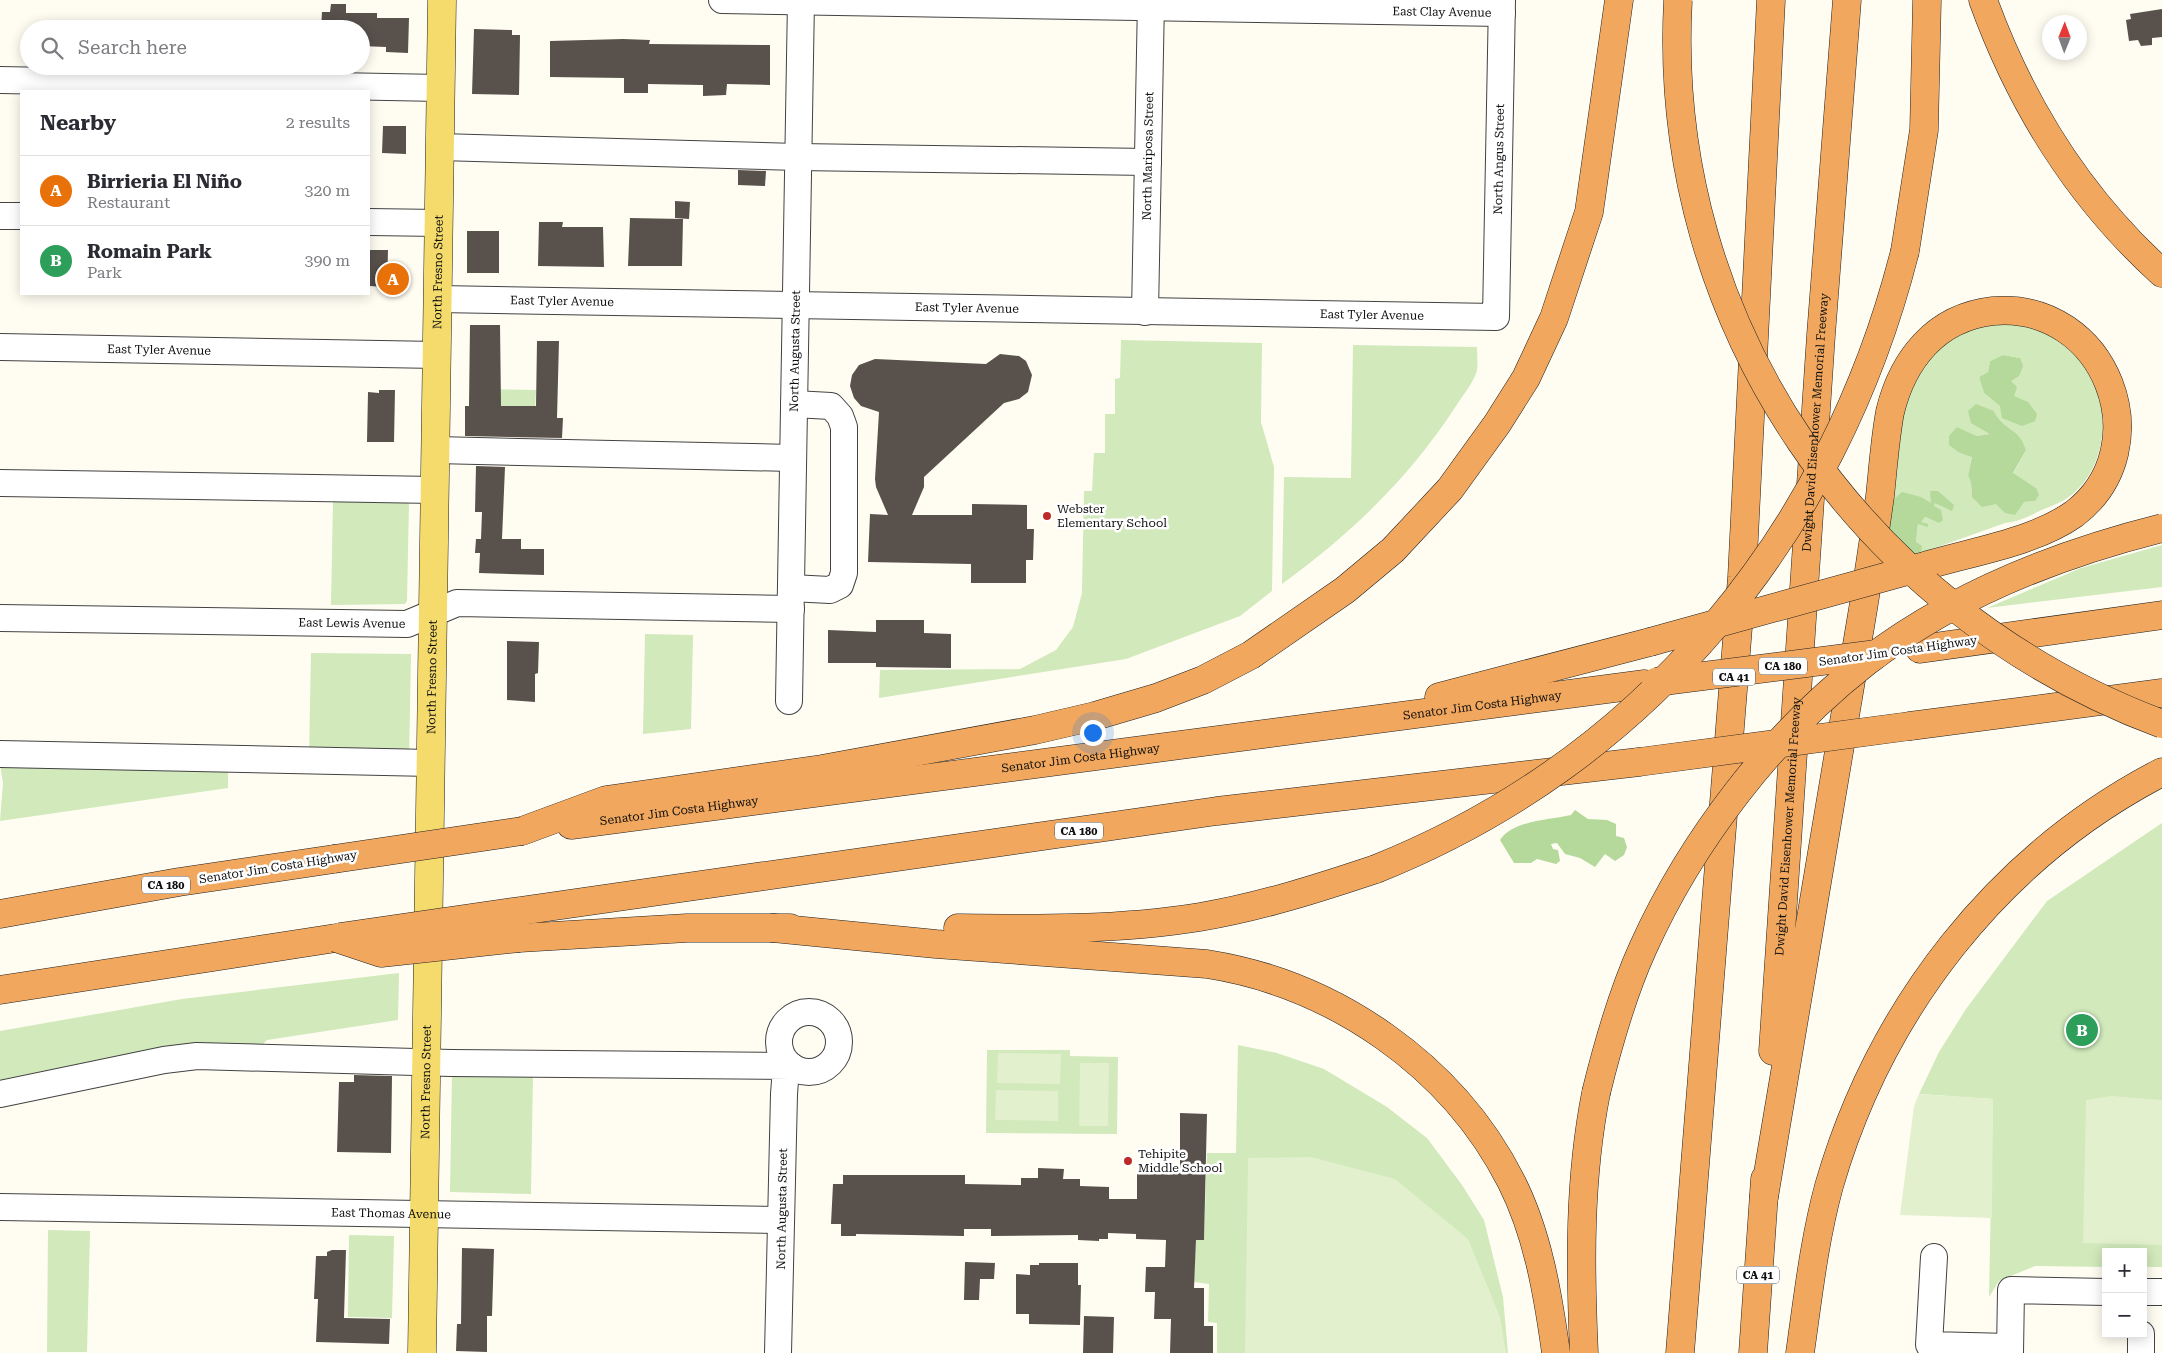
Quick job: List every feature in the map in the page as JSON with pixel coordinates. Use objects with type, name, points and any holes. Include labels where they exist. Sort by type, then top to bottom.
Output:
[{"type":"highway","points":[[522,831],[606,800],[822,769],[1025,732],[1095,716],[1156,698],[1218,672],[1250,656],[1345,590],[1392,550],[1450,489],[1493,430],[1526,378],[1554,318],[1589,212],[1620,0]]},
{"type":"highway","points":[[1678,0],[1677,37],[1681,110],[1690,175],[1705,240],[1724,294],[1752,363],[1818,468],[1847,505],[1880,541],[1922,581],[1960,613],[1999,641],[2068,683],[2100,699],[2162,724]]},
{"type":"highway","name":"CA 41","points":[[1680,1353],[1742,577],[1771,0]]},
{"type":"highway","name":"Dwight David Eisenhower Memorial Freeway","points":[[1753,1353],[1820,344],[1847,0]]},
{"type":"highway","points":[[336,938],[381,953],[520,938],[687,928],[1035,929],[1131,925],[1236,910],[1285,898],[1376,869],[1454,833],[1561,766],[1642,701],[1670,675],[1722,619],[1790,526],[1841,433],[1873,359],[1905,251],[1924,130],[1927,0]]},
{"type":"highway","points":[[1983,0],[2010,68],[2047,136],[2092,200],[2117,230],[2162,273]]},
{"type":"highway","points":[[1327,726],[1650,642],[1928,565],[2055,526],[2086,504],[2106,478],[2112,463],[2119,432],[2116,399],[2104,367],[2093,352],[2079,337],[2064,326],[2045,317],[2026,312],[1982,312],[1961,318],[1943,328],[1927,342],[1906,370],[1897,388],[1890,414],[1873,545],[1764,1198]]},
{"type":"highway","points":[[1584,1353],[1581,1238],[1584,1169],[1596,1093],[1622,1000],[1642,948],[1668,896],[1697,848],[1736,794],[1788,734],[1866,662],[1927,622],[1982,592],[2045,564],[2100,545],[2162,528]]},
{"type":"highway","name":"Senator Jim Costa Highway","points":[[0,914],[179,882],[522,831],[1920,649],[2162,615]]},
{"type":"highway","name":"CA 180","points":[[0,990],[520,910],[1218,811],[1638,762],[2162,693]]},
{"type":"highway","points":[[1800,1353],[1814,1250],[1829,1186],[1866,1083],[1901,1017],[1945,953],[2002,890],[2054,843],[2085,819],[2162,772]]},
{"type":"highway","points":[[773,928],[936,944],[1207,964],[1237,969],[1265,977],[1345,1012],[1387,1038],[1412,1057],[1468,1115],[1492,1149],[1511,1181],[1536,1249],[1556,1353]]},
{"type":"main road","name":"North Fresno Street","points":[[422,1353],[442,0]]},
{"type":"street","name":"East Clay Avenue","points":[[722,0],[1502,7]]},
{"type":"street","name":"North Augusta Street","points":[[789,701],[801,1]]},
{"type":"street","name":"North Mariposa Street","points":[[1145,312],[1151,4]]},
{"type":"street","name":"North Angus Street","points":[[1496,317],[1502,7]]},
{"type":"street","points":[[0,80],[440,88]]},
{"type":"street","points":[[440,147],[798,157],[1148,162]]},
{"type":"street","points":[[0,216],[20,216]]},
{"type":"street","points":[[370,222],[439,223]]},
{"type":"street","name":"East Tyler Avenue","points":[[438,299],[1496,317]]},
{"type":"street","name":"East Tyler Avenue","points":[[0,347],[437,355]]},
{"type":"street","name":"East Lewis Avenue","points":[[0,618],[407,624],[458,603],[791,599],[830,590],[840,585],[844,573],[844,427],[840,416],[831,406],[794,404]]},
{"type":"street","points":[[435,450],[792,458]]},
{"type":"street","points":[[0,483],[435,490]]},
{"type":"street","points":[[0,754],[431,763]]},
{"type":"street","points":[[0,1094],[164,1060],[197,1056],[427,1062]]},
{"type":"street","name":"North Augusta Street","points":[[427,1062],[791,1066],[785,1081],[784,1094],[778,1353]]},
{"type":"street","name":"East Thomas Avenue","points":[[0,1206],[424,1212],[781,1220]]},
{"type":"street","points":[[1934,1257],[1929,1345],[2010,1350],[2011,1290],[2102,1292]]},
{"type":"street","points":[[2147,1292],[2162,1292]]},
{"type":"street","points":[[2141,1338],[2141,1353]]},
{"type":"green space","points":[[1988,324],[2029,326],[2054,338],[2078,357],[2089,371],[2101,402],[2103,418],[2099,451],[2085,481],[2063,501],[2020,520],[2005,523],[1921,553],[1916,542],[1918,524],[1925,517],[1939,523],[1934,506],[1938,491],[1931,503],[1889,504],[1903,414],[1919,373],[1932,355],[1953,337],[1967,330]],"holes":[[[2003,355],[2020,358],[2011,381],[2014,397],[2000,406],[1984,393],[1979,377],[1988,372],[1990,361]],[[1994,411],[2002,423],[2023,442],[2026,450],[2013,474],[2036,488],[2035,501],[1996,504],[1972,497],[1971,483],[1968,475],[1972,456],[1960,453],[1957,427],[1977,436],[1991,434]]]},
{"type":"green space","points":[[1121,340],[1262,343],[1261,422],[1274,467],[1272,591],[1240,616],[1126,659],[879,698],[880,670],[1020,669],[1056,650],[1073,627],[1082,593],[1084,491],[1092,491],[1094,453],[1105,453],[1105,414],[1115,414],[1115,379],[1120,378]]},
{"type":"green space","points":[[1353,345],[1477,347],[1477,370],[1471,384],[1438,432],[1399,480],[1378,503],[1332,545],[1282,584],[1284,477],[1351,478]]},
{"type":"green space","points":[[2003,355],[2020,358],[2023,366],[2019,376],[2011,381],[2017,387],[2014,396],[2028,402],[2037,414],[2035,421],[2022,426],[2002,418],[2000,406],[1984,393],[1979,377],[1988,372],[1990,361]]},
{"type":"green space","points":[[471,389],[536,390],[535,410],[471,409]]},
{"type":"green space","points":[[1976,404],[1994,411],[2002,423],[2019,437],[2026,450],[2013,473],[2036,488],[2039,495],[2035,501],[2024,502],[2015,515],[2005,513],[1996,504],[1982,507],[1972,497],[1971,483],[1968,475],[1972,457],[1960,453],[1949,445],[1949,436],[1957,427],[1977,436],[1990,434],[1971,423],[1968,411]]},
{"type":"green space","points":[[1930,491],[1938,491],[1954,505],[1952,511],[1935,503],[1934,506],[1941,510],[1943,520],[1939,523],[1925,517],[1921,522],[1928,524],[1928,527],[1918,524],[1916,542],[1922,546],[1921,553],[1915,556],[1886,527],[1889,504],[1902,492],[1921,497],[1931,503]]},
{"type":"green space","points":[[333,500],[409,501],[407,601],[405,604],[331,605]]},
{"type":"green space","points":[[2162,545],[2162,587],[1987,608],[2081,568]]},
{"type":"green space","points":[[645,634],[693,635],[691,729],[643,734]]},
{"type":"green space","points":[[311,653],[411,654],[409,759],[309,758]]},
{"type":"green space","points":[[0,764],[228,768],[228,788],[0,821],[3,783]]},
{"type":"green space","points":[[1575,810],[1588,819],[1607,820],[1616,824],[1616,836],[1624,838],[1627,847],[1624,855],[1615,861],[1605,854],[1595,867],[1580,858],[1565,854],[1557,843],[1551,844],[1553,849],[1558,850],[1560,861],[1556,864],[1537,859],[1531,863],[1514,863],[1500,840],[1506,833],[1532,822],[1571,815]]},
{"type":"green space","points":[[2162,823],[2162,1267],[2147,1267],[2147,1248],[2102,1248],[2102,1267],[2035,1266],[1999,1281],[1989,1297],[1993,1099],[1919,1094],[1939,1052],[1966,1009],[2047,901]]},
{"type":"green space","points":[[399,973],[398,1020],[267,1040],[257,1050],[0,1087],[0,1031],[182,999]]},
{"type":"green space","points":[[1238,1045],[1277,1053],[1324,1069],[1387,1107],[1427,1138],[1462,1185],[1484,1220],[1503,1297],[1508,1353],[1217,1353],[1217,1323],[1208,1322],[1209,1284],[1194,1282],[1196,1240],[1204,1240],[1207,1153],[1236,1153]]},
{"type":"green space","points":[[987,1050],[1070,1050],[1070,1056],[1118,1057],[1117,1134],[986,1133]]},
{"type":"green space","points":[[998,1053],[1061,1054],[1060,1084],[997,1083]]},
{"type":"green space","points":[[1080,1063],[1109,1063],[1108,1126],[1079,1126]]},
{"type":"green space","points":[[452,1071],[533,1073],[531,1194],[450,1192]]},
{"type":"green space","points":[[996,1090],[1058,1091],[1058,1121],[995,1120]]},
{"type":"green space","points":[[1919,1094],[1993,1099],[1992,1218],[1900,1215],[1914,1106]]},
{"type":"green space","points":[[2112,1096],[2162,1100],[2162,1245],[2083,1243],[2086,1100]]},
{"type":"green space","points":[[1311,1157],[1395,1179],[1468,1239],[1500,1317],[1506,1353],[1245,1353],[1248,1158]]},
{"type":"green space","points":[[48,1230],[90,1231],[87,1352],[47,1352]]},
{"type":"green space","points":[[349,1235],[394,1236],[392,1318],[348,1317]]},
{"type":"building","points":[[331,4],[346,4],[346,13],[377,13],[377,18],[409,18],[408,53],[386,52],[386,47],[370,46],[370,20],[322,20],[322,12],[330,12]]},
{"type":"building","points":[[2162,9],[2162,37],[2152,38],[2152,45],[2141,46],[2138,40],[2129,41],[2126,20],[2131,19],[2130,14]]},
{"type":"building","points":[[474,29],[512,30],[512,35],[520,35],[519,95],[472,94]]},
{"type":"building","points":[[650,40],[649,44],[770,45],[770,85],[727,84],[726,95],[703,96],[703,85],[648,84],[648,93],[624,93],[624,78],[550,77],[550,41]]},
{"type":"building","points":[[383,126],[406,126],[406,154],[382,153]]},
{"type":"building","points":[[738,170],[766,171],[765,186],[738,185]]},
{"type":"building","points":[[675,201],[690,202],[689,219],[675,218]]},
{"type":"building","points":[[630,218],[683,219],[682,266],[628,266]]},
{"type":"building","points":[[539,222],[563,222],[562,227],[603,227],[604,267],[538,266]]},
{"type":"building","points":[[467,231],[499,231],[499,273],[467,273]]},
{"type":"building","points":[[370,250],[388,250],[387,287],[370,286]]},
{"type":"building","points":[[470,325],[500,325],[501,406],[536,406],[537,341],[559,341],[557,418],[563,418],[562,438],[465,436],[465,406],[469,406]]},
{"type":"building","points":[[1000,354],[1019,356],[1026,361],[1032,375],[1028,392],[1019,399],[1004,403],[924,477],[924,487],[912,515],[972,515],[972,504],[1027,505],[1027,529],[1034,529],[1033,560],[1026,560],[1026,583],[971,583],[971,564],[868,562],[870,514],[888,515],[876,487],[875,479],[879,412],[861,406],[854,398],[850,386],[852,375],[859,365],[875,359],[986,364]]},
{"type":"building","points":[[379,390],[395,390],[394,442],[367,442],[368,392],[379,393]]},
{"type":"building","points":[[476,466],[505,467],[502,539],[521,539],[521,549],[544,549],[544,575],[479,573],[480,553],[475,553],[476,539],[481,539],[482,512],[475,512]]},
{"type":"building","points":[[876,620],[924,620],[924,633],[951,634],[951,668],[876,667],[876,663],[828,663],[828,630],[876,632]]},
{"type":"building","points":[[507,641],[539,642],[538,673],[535,674],[535,702],[507,700]]},
{"type":"building","points":[[354,1075],[392,1076],[391,1153],[337,1152],[339,1082],[354,1082]]},
{"type":"building","points":[[1180,1113],[1207,1114],[1204,1240],[1196,1240],[1194,1288],[1204,1288],[1204,1326],[1213,1326],[1213,1353],[1170,1353],[1171,1319],[1154,1319],[1155,1292],[1145,1292],[1146,1267],[1165,1267],[1166,1240],[1136,1239],[1136,1234],[1108,1233],[1108,1239],[1099,1239],[1099,1241],[1078,1240],[1078,1235],[991,1236],[991,1229],[964,1229],[964,1236],[856,1234],[856,1236],[841,1236],[841,1224],[831,1224],[833,1184],[843,1184],[843,1175],[965,1175],[965,1184],[1021,1185],[1021,1178],[1038,1178],[1038,1168],[1064,1169],[1063,1179],[1080,1179],[1080,1186],[1109,1187],[1109,1199],[1137,1199],[1137,1170],[1145,1171],[1146,1168],[1180,1169]]},
{"type":"building","points":[[462,1248],[494,1249],[492,1316],[487,1316],[487,1352],[456,1351],[457,1324],[461,1324]]},
{"type":"building","points":[[346,1250],[344,1318],[390,1319],[389,1344],[316,1342],[318,1299],[314,1299],[316,1256],[327,1256],[327,1252]]},
{"type":"building","points":[[965,1262],[995,1263],[994,1279],[980,1279],[979,1300],[964,1300]]},
{"type":"building","points":[[1039,1263],[1078,1263],[1078,1285],[1081,1285],[1080,1325],[1029,1324],[1029,1314],[1016,1314],[1016,1274],[1030,1275],[1030,1265],[1039,1265]]},
{"type":"building","points":[[1084,1316],[1114,1317],[1113,1353],[1083,1353]]},
{"type":"place","name":"Birrieria El Niño","points":[[393,279]]},
{"type":"place","name":"Webster Elementary School","points":[[1047,516]]},
{"type":"place","name":"Romain Park","points":[[2082,1030]]},
{"type":"place","name":"Tehipite Middle School","points":[[1128,1161]]}]
